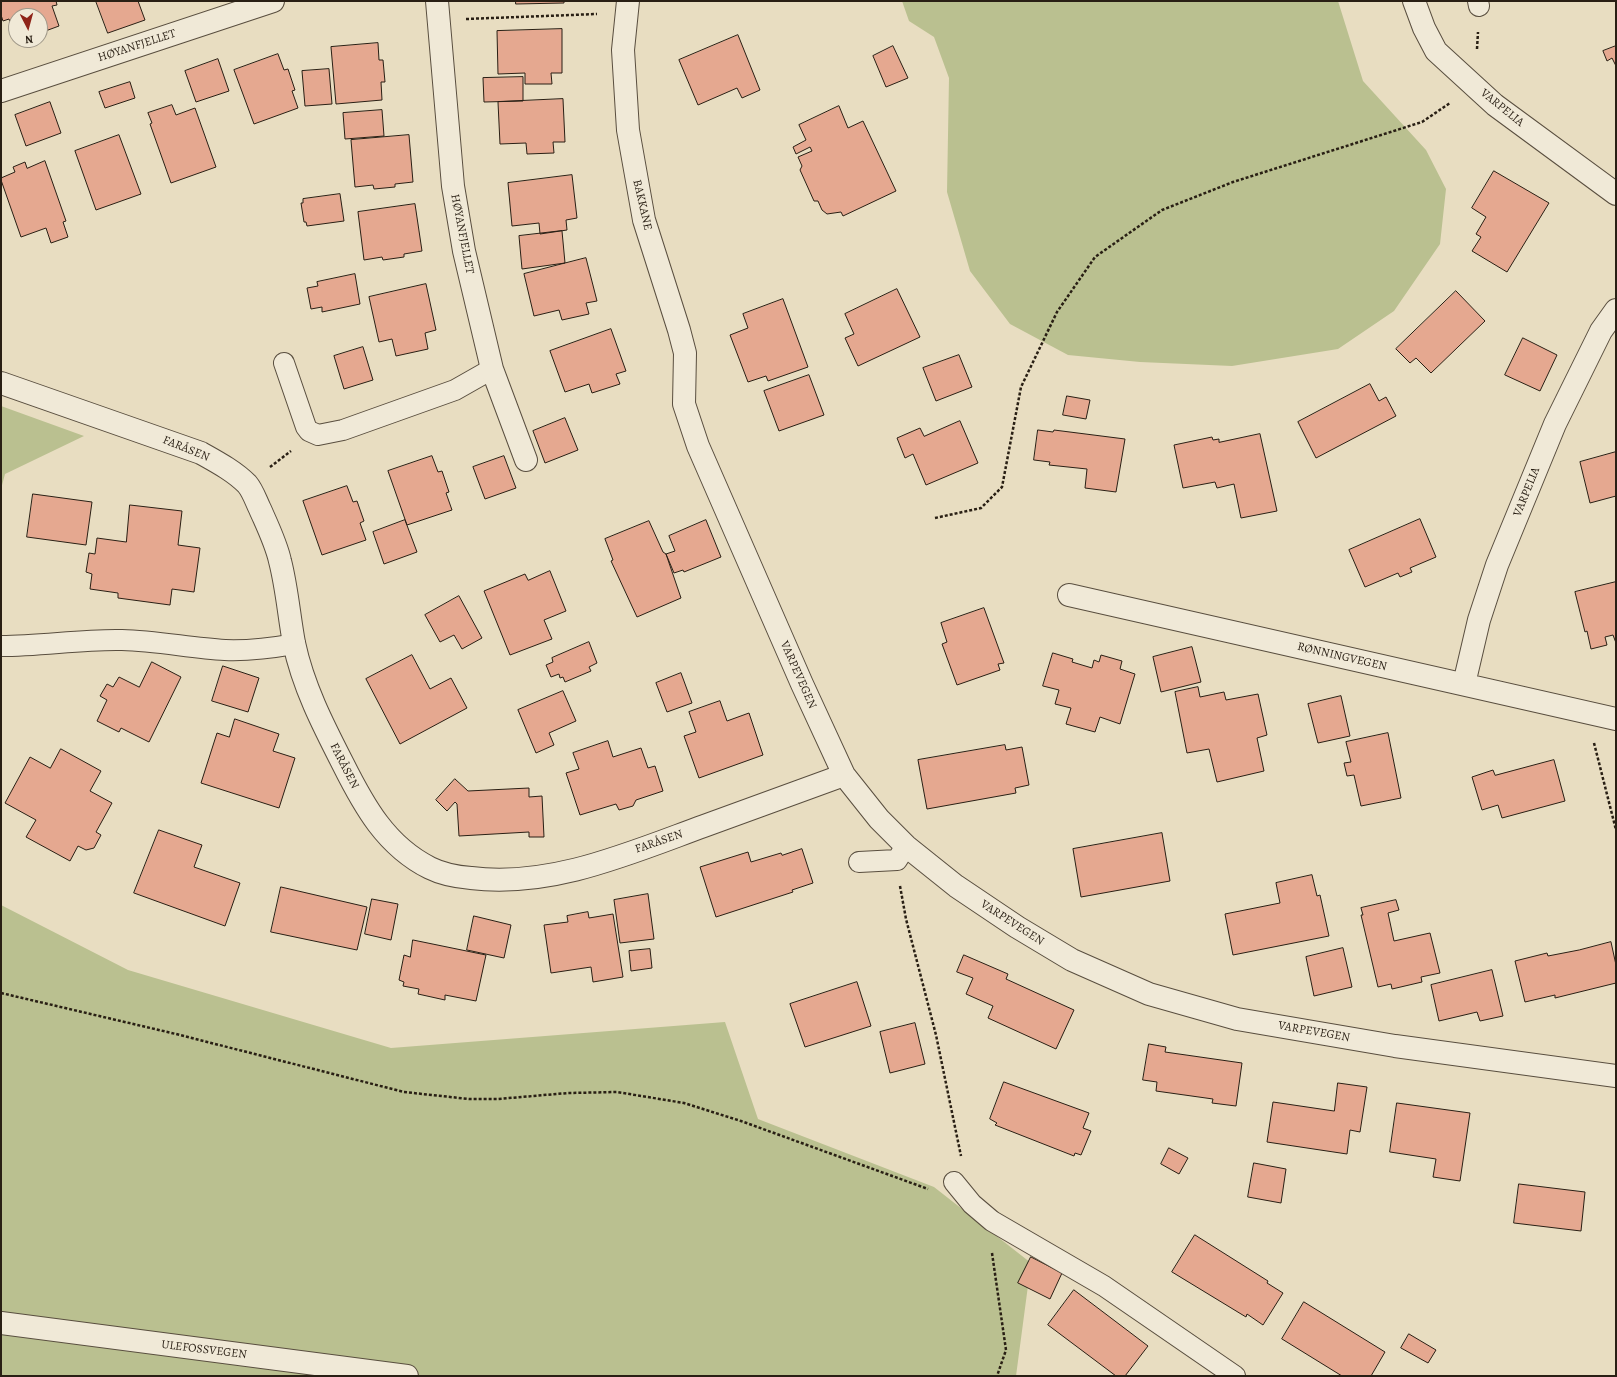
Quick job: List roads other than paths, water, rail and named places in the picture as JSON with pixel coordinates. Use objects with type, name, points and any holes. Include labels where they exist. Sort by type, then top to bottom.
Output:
[{"type":"street","name":"HØYANFJELLET","points":[[1,91],[273,1]]},
{"type":"street","name":"VARPELIA","points":[[1414,1],[1424,28],[1436,51],[1495,105],[1616,194]]},
{"type":"street","name":"BAKKANE","points":[[627,7],[623,50],[628,130],[644,220],[685,353],[684,404]]},
{"type":"street","name":"HØYANFJELLET","points":[[438,11],[453,186],[466,260],[492,369],[526,460]]},
{"type":"street","name":"VARPELIA","points":[[1464,684],[1479,620],[1497,565],[1564,406],[1601,331],[1616,310]]},
{"type":"street","name":"FARÅSEN","points":[[1,383],[201,453],[227,468],[248,486],[267,524],[280,559],[295,644],[305,682],[321,722],[358,793],[375,821],[388,838],[408,855],[432,869],[458,877],[495,881],[533,879],[577,869],[664,840],[844,776]]},
{"type":"street","name":"VARPEVEGEN","points":[[684,404],[698,446],[844,776],[879,819],[902,853],[956,886],[1017,927],[1072,960],[1149,994],[1245,1020],[1395,1046],[1616,1076]]},
{"type":"street","name":"RØNNINGVEGEN","points":[[1069,595],[1616,718]]},
{"type":"street","name":"ULEFOSSVEGEN","points":[[1,1323],[408,1376]]},
{"type":"lane","points":[[284,363],[306,427],[309,431],[318,435],[343,430],[455,390],[492,369]]},
{"type":"lane","points":[[1,646],[32,646],[87,641],[123,640],[226,650],[257,650],[295,644]]},
{"type":"lane","points":[[859,862],[902,853]]},
{"type":"lane","points":[[954,1182],[972,1204],[992,1221],[1104,1286],[1235,1376]]}]
